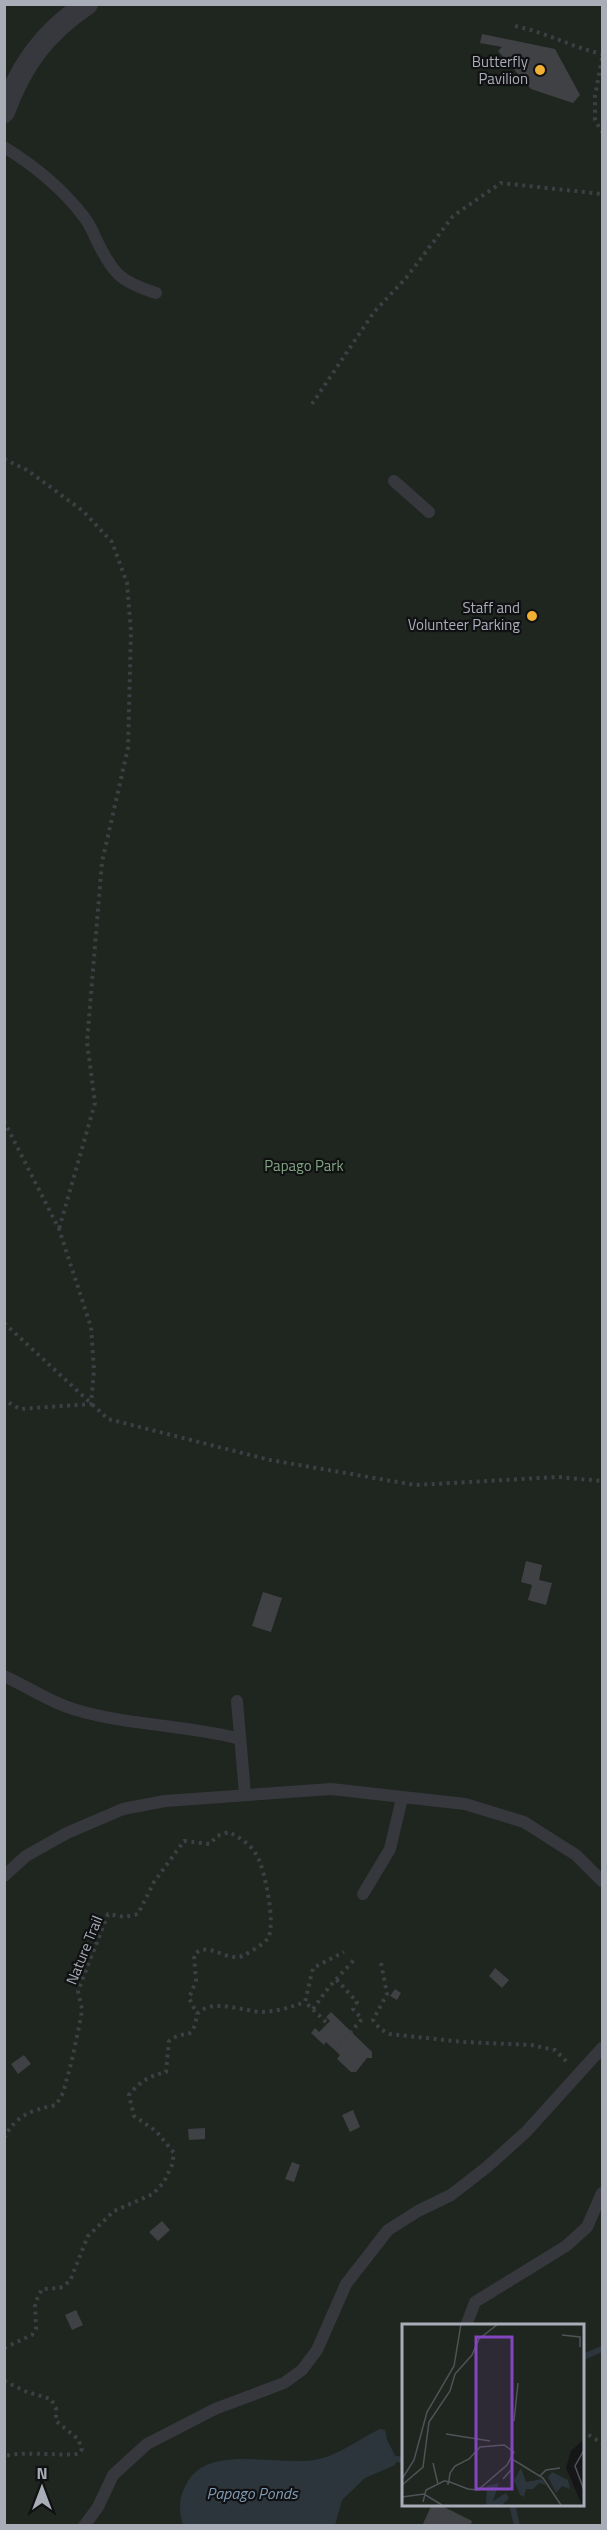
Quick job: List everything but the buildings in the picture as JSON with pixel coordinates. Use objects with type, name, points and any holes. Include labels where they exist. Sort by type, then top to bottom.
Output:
[{"type":"street","points":[[4,112],[14,83],[31,57],[52,30],[87,4]]},
{"type":"lane","points":[[4,147],[38,169],[79,211],[86,219],[110,268],[125,282],[156,293]]},
{"type":"lane","points":[[394,481],[429,512]]},
{"type":"lane","points":[[4,1676],[56,1703],[78,1711],[109,1718],[211,1731],[240,1739]]},
{"type":"lane","points":[[237,1701],[245,1794]]},
{"type":"lane","points":[[4,1876],[26,1856],[67,1833],[123,1809],[165,1801],[331,1789],[465,1804],[524,1822],[576,1855],[603,1881]]},
{"type":"lane","points":[[363,1894],[390,1849],[402,1798]]},
{"type":"lane","points":[[84,2526],[98,2507],[113,2475],[147,2444],[215,2409],[284,2383],[302,2370],[316,2350],[346,2284],[388,2230],[418,2211],[451,2195],[487,2167],[526,2132],[603,2048]]},
{"type":"lane","points":[[467,2324],[475,2302],[566,2246],[587,2227],[603,2193]]},
{"type":"path","points":[[515,26],[541,31],[565,40],[578,49],[603,56],[595,96],[595,120],[603,132]]},
{"type":"path","points":[[312,404],[374,312],[406,278],[453,216],[501,183],[603,194]]},
{"type":"path","points":[[4,459],[27,470],[83,511],[112,542],[128,583],[131,631],[128,748],[102,862],[87,1042],[95,1103],[59,1229]]},
{"type":"path","points":[[4,1121],[59,1229],[91,1327],[94,1370],[91,1404]]},
{"type":"path","points":[[4,1323],[108,1419],[270,1460],[415,1485],[558,1477],[603,1481]]},
{"type":"path","points":[[4,1400],[20,1408],[91,1404]]},
{"type":"path","name":"Nature Trail","points":[[4,2138],[12,2122],[35,2110],[56,2105],[63,2093],[81,2017],[82,2009],[78,1991],[108,1914],[125,1917],[138,1914],[154,1882],[184,1841],[210,1844],[217,1836],[229,1832],[250,1846],[257,1855],[272,1922],[267,1938],[243,1956],[232,1958],[207,1948],[199,1950],[194,1955],[196,1981],[189,1998],[193,2011],[197,2014]]},
{"type":"path","points":[[305,2002],[313,1968],[344,1952]]},
{"type":"path","points":[[313,2008],[354,1960]]},
{"type":"path","points":[[381,1963],[387,1994],[373,2020],[380,2029],[390,2034],[429,2039],[531,2045],[555,2050],[578,2073]]},
{"type":"path","points":[[335,2050],[362,2019],[353,2008],[357,2002],[336,1979]]},
{"type":"path","points":[[305,2002],[326,2022]]},
{"type":"path","points":[[4,2348],[32,2335],[37,2325],[35,2303],[42,2289],[60,2288],[70,2281],[88,2236],[114,2211],[153,2194],[164,2182],[174,2153],[156,2131],[134,2116],[129,2095],[136,2086],[151,2076],[166,2072],[169,2041],[191,2033],[194,2030],[197,2014],[209,2008],[237,2007],[253,2011],[281,2011],[305,2002]]},
{"type":"path","points":[[4,2381],[27,2392],[51,2399],[56,2408],[56,2421],[78,2439],[82,2449],[78,2454],[4,2456]]},
{"type":"path","points":[[583,2432],[603,2443]]},
{"type":"green space","name":"Papago Park","points":[[5,5],[602,5],[602,2525],[5,2526]]},
{"type":"water","name":"Papago Ponds","points":[[380,2429],[385,2430],[387,2440],[397,2459],[395,2465],[365,2478],[342,2500],[335,2525],[183,2525],[180,2513],[181,2497],[188,2481],[199,2470],[213,2463],[248,2459],[303,2461],[319,2459]]},
{"type":"waterway","points":[[583,2357],[602,2349]]},
{"type":"waterway","points":[[397,2459],[402,2460]]},
{"type":"waterway","points":[[512,2506],[517,2526]]},
{"type":"place","name":"Butterfly Pavilion","points":[[540,70]]},
{"type":"place","name":"Staff and Volunteer Parking","points":[[532,616]]}]
